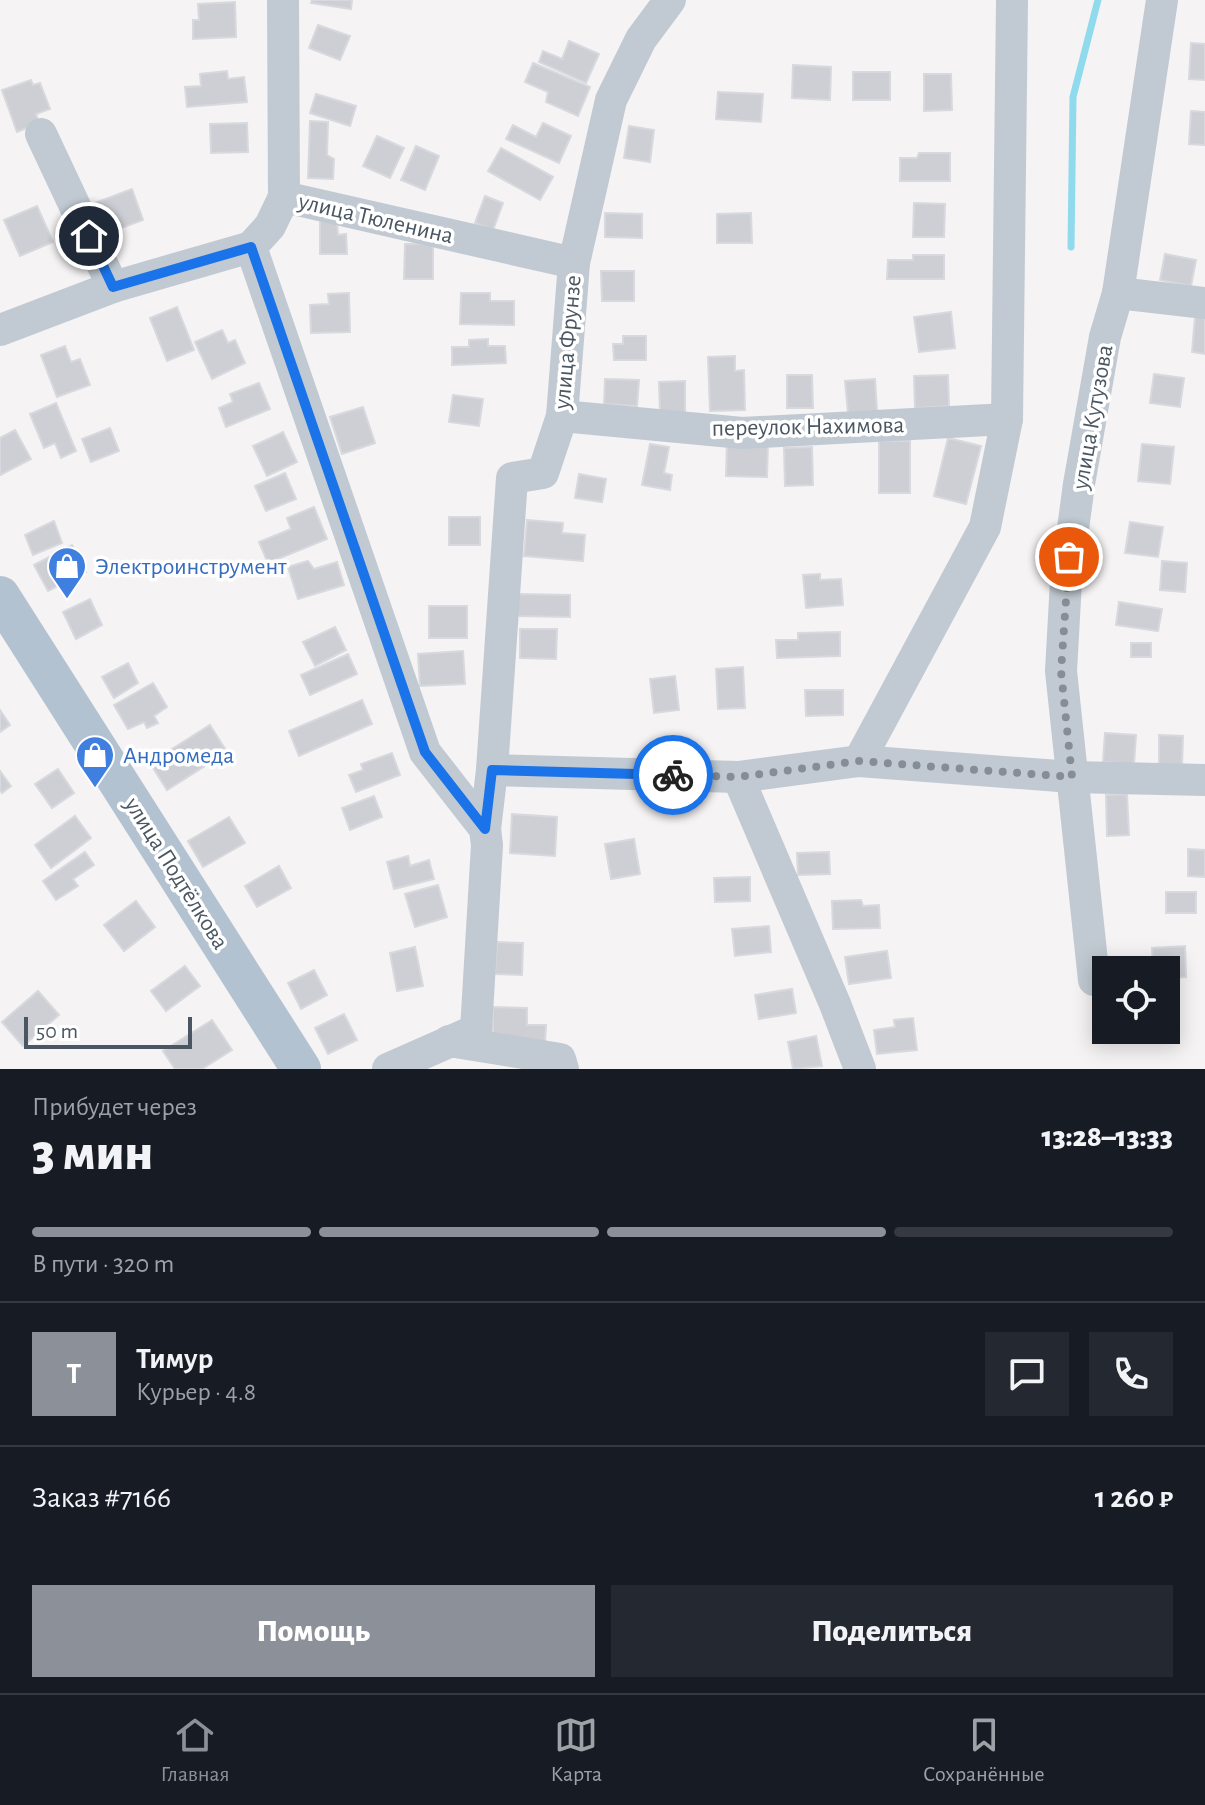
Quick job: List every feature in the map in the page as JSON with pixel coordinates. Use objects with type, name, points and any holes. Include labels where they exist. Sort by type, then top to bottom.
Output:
[{"type":"main road","name":"улица Подтёлкова","points":[[0,596],[301,1069]]},
{"type":"street","points":[[283,0],[284,197]]},
{"type":"street","name":"улица Фрунзе","points":[[492,770],[512,478],[543,473],[562,416],[574,263],[611,100],[641,39],[670,0]]},
{"type":"street","points":[[859,761],[985,527],[1007,419],[1012,0]]},
{"type":"street","name":"улица Кутузова","points":[[1092,962],[1061,671],[1066,581],[1079,484],[1105,337],[1118,293],[1162,0]]},
{"type":"street","points":[[41,134],[113,287]]},
{"type":"street","name":"улица Тюленина","points":[[251,247],[270,226],[284,197],[574,263]]},
{"type":"street","points":[[0,330],[113,287],[251,247],[425,752],[485,829]]},
{"type":"street","points":[[1118,293],[1205,303]]},
{"type":"street","name":"переулок Нахимова","points":[[562,416],[742,433],[1007,419]]},
{"type":"street","points":[[388,1069],[476,1030],[487,845],[485,829],[492,770],[738,777],[859,761],[1072,777],[1205,780]]},
{"type":"street","points":[[738,777],[860,1069]]},
{"type":"street","points":[[449,1041],[560,1059],[563,1069]]},
{"type":"building","points":[[312,0],[352,0],[351,9],[311,3]]},
{"type":"building","points":[[235,2],[236,37],[193,39],[193,20],[199,20],[198,4]]},
{"type":"building","points":[[318,25],[350,36],[340,60],[309,48]]},
{"type":"building","points":[[569,41],[599,54],[586,83],[539,62],[543,51],[562,59]]},
{"type":"building","points":[[1191,43],[1205,44],[1205,80],[1189,79]]},
{"type":"building","points":[[533,63],[590,87],[578,116],[546,102],[548,92],[525,82]]},
{"type":"building","points":[[793,65],[831,67],[830,100],[792,98]]},
{"type":"building","points":[[227,71],[228,79],[244,77],[247,102],[187,107],[185,87],[201,86],[200,74]]},
{"type":"building","points":[[853,72],[890,72],[890,100],[853,100]]},
{"type":"building","points":[[924,74],[951,74],[952,110],[924,111]]},
{"type":"building","points":[[31,80],[33,85],[40,83],[50,109],[36,114],[39,123],[17,132],[2,90]]},
{"type":"building","points":[[718,92],[763,94],[761,122],[716,119]]},
{"type":"building","points":[[316,94],[356,106],[350,126],[310,113]]},
{"type":"building","points":[[1191,111],[1205,112],[1205,145],[1189,144]]},
{"type":"building","points":[[310,121],[328,122],[327,155],[334,159],[333,179],[308,178]]},
{"type":"building","points":[[247,123],[248,152],[211,153],[210,124]]},
{"type":"building","points":[[543,123],[571,136],[559,163],[506,139],[513,125],[536,137]]},
{"type":"building","points":[[629,126],[654,130],[650,162],[624,158]]},
{"type":"building","points":[[377,136],[404,148],[390,178],[363,166]]},
{"type":"building","points":[[416,146],[439,156],[425,190],[401,180]]},
{"type":"building","points":[[501,148],[553,177],[540,200],[488,171]]},
{"type":"building","points":[[919,153],[950,153],[950,181],[900,181],[900,158],[917,158]]},
{"type":"building","points":[[132,189],[143,220],[100,236],[89,205]]},
{"type":"building","points":[[485,196],[503,203],[493,230],[475,223]]},
{"type":"building","points":[[914,203],[945,204],[944,237],[913,237]]},
{"type":"building","points":[[37,206],[53,242],[20,256],[4,220]]},
{"type":"building","points":[[605,213],[642,214],[642,238],[605,237]]},
{"type":"building","points":[[751,213],[752,243],[717,243],[717,214]]},
{"type":"building","points":[[320,220],[337,220],[338,235],[346,234],[347,254],[320,254]]},
{"type":"building","points":[[405,244],[433,244],[433,279],[404,279]]},
{"type":"building","points":[[1165,254],[1196,260],[1191,286],[1160,280]]},
{"type":"building","points":[[913,255],[944,255],[944,279],[887,279],[888,260],[913,260]]},
{"type":"building","points":[[601,271],[634,271],[634,301],[602,301]]},
{"type":"building","points":[[349,293],[350,332],[311,333],[310,305],[329,304],[328,294]]},
{"type":"building","points":[[461,293],[490,293],[490,301],[514,301],[514,325],[460,324]]},
{"type":"building","points":[[177,307],[194,350],[167,361],[150,318]]},
{"type":"building","points":[[951,312],[955,348],[919,352],[914,317]]},
{"type":"building","points":[[1195,317],[1205,318],[1205,354],[1192,352]]},
{"type":"building","points":[[222,330],[228,343],[235,340],[245,363],[212,379],[195,342]]},
{"type":"building","points":[[623,336],[646,336],[646,360],[614,360],[613,344],[623,344]]},
{"type":"building","points":[[488,339],[488,346],[505,346],[506,363],[452,365],[452,347],[469,347],[469,340]]},
{"type":"building","points":[[65,346],[71,362],[80,359],[90,385],[57,397],[41,355]]},
{"type":"building","points":[[735,356],[735,371],[744,370],[745,410],[710,411],[708,357]]},
{"type":"building","points":[[1154,374],[1184,378],[1180,407],[1150,403]]},
{"type":"building","points":[[787,375],[812,375],[813,408],[787,408]]},
{"type":"building","points":[[948,375],[949,406],[915,408],[914,376]]},
{"type":"building","points":[[605,379],[639,380],[637,406],[604,404]]},
{"type":"building","points":[[875,379],[877,411],[848,413],[845,381]]},
{"type":"building","points":[[685,381],[685,413],[660,413],[659,382]]},
{"type":"building","points":[[259,383],[270,409],[226,427],[219,408],[233,402],[230,394]]},
{"type":"building","points":[[453,395],[483,399],[479,426],[449,422]]},
{"type":"building","points":[[56,403],[76,451],[61,458],[55,443],[44,448],[30,414]]},
{"type":"building","points":[[363,407],[375,443],[342,454],[330,417]]},
{"type":"building","points":[[110,428],[119,451],[91,462],[82,439]]},
{"type":"building","points":[[15,430],[31,459],[0,475],[0,438]]},
{"type":"building","points":[[283,432],[297,462],[267,476],[253,446]]},
{"type":"building","points":[[948,438],[981,446],[966,504],[934,496]]},
{"type":"building","points":[[727,441],[768,442],[767,477],[726,476]]},
{"type":"building","points":[[879,441],[910,441],[910,493],[879,493]]},
{"type":"building","points":[[650,444],[669,447],[664,473],[672,475],[670,490],[642,485]]},
{"type":"building","points":[[1142,444],[1174,447],[1170,484],[1138,481]]},
{"type":"building","points":[[812,447],[813,485],[785,486],[784,448]]},
{"type":"building","points":[[285,473],[296,499],[266,511],[255,486]]},
{"type":"building","points":[[579,474],[606,479],[602,502],[575,498]]},
{"type":"building","points":[[314,507],[327,539],[268,563],[259,542],[291,529],[287,518]]},
{"type":"building","points":[[449,517],[480,517],[480,545],[449,545]]},
{"type":"building","points":[[527,520],[563,523],[562,533],[585,535],[583,561],[524,556]]},
{"type":"building","points":[[54,521],[62,543],[33,555],[25,535]]},
{"type":"building","points":[[1130,522],[1163,527],[1158,557],[1125,553]]},
{"type":"building","points":[[72,545],[86,572],[48,591],[34,565]]},
{"type":"building","points":[[308,561],[314,569],[337,562],[344,585],[298,599],[288,567]]},
{"type":"building","points":[[1162,561],[1187,563],[1185,592],[1160,590]]},
{"type":"building","points":[[820,574],[820,580],[841,579],[843,605],[806,608],[803,575]]},
{"type":"building","points":[[517,594],[570,595],[570,617],[517,616]]},
{"type":"building","points":[[90,599],[102,625],[76,639],[63,612]]},
{"type":"building","points":[[1119,602],[1162,609],[1158,631],[1116,625]]},
{"type":"building","points":[[429,606],[467,606],[467,638],[429,638]]},
{"type":"building","points":[[335,627],[346,650],[315,666],[303,642]]},
{"type":"building","points":[[520,629],[557,629],[556,659],[520,658]]},
{"type":"building","points":[[840,632],[840,656],[777,658],[776,640],[798,640],[798,633]]},
{"type":"building","points":[[1131,643],[1151,643],[1151,657],[1131,657]]},
{"type":"building","points":[[463,651],[465,684],[420,686],[418,654]]},
{"type":"building","points":[[348,654],[357,674],[310,695],[301,675]]},
{"type":"building","points":[[128,663],[138,683],[114,698],[102,677]]},
{"type":"building","points":[[743,667],[745,708],[718,709],[716,669]]},
{"type":"building","points":[[675,676],[679,710],[654,713],[650,679]]},
{"type":"building","points":[[153,683],[167,707],[154,716],[158,723],[147,728],[144,722],[128,729],[114,705]]},
{"type":"building","points":[[805,690],[843,690],[843,715],[806,716]]},
{"type":"building","points":[[362,700],[372,724],[299,756],[289,731]]},
{"type":"building","points":[[0,710],[10,725],[0,732]]},
{"type":"building","points":[[210,725],[227,752],[167,790],[150,763]]},
{"type":"building","points":[[1105,733],[1136,735],[1134,764],[1103,762]]},
{"type":"building","points":[[1159,735],[1183,736],[1182,766],[1159,766]]},
{"type":"building","points":[[392,753],[400,775],[356,792],[349,775],[363,770],[361,764]]},
{"type":"building","points":[[58,769],[74,793],[52,808],[35,784]]},
{"type":"building","points":[[0,771],[11,786],[2,793],[0,790]]},
{"type":"building","points":[[1127,794],[1129,835],[1107,836],[1106,795]]},
{"type":"building","points":[[374,796],[382,817],[350,830],[342,808]]},
{"type":"building","points":[[512,814],[557,817],[555,856],[510,853]]},
{"type":"building","points":[[75,816],[91,838],[51,868],[35,845]]},
{"type":"building","points":[[229,817],[245,843],[203,867],[188,841]]},
{"type":"building","points":[[634,839],[640,874],[611,879],[605,844]]},
{"type":"building","points":[[1188,849],[1205,850],[1205,877],[1188,876]]},
{"type":"building","points":[[85,852],[94,865],[73,879],[78,886],[56,900],[43,881]]},
{"type":"building","points":[[829,852],[830,874],[798,875],[797,853]]},
{"type":"building","points":[[408,856],[410,866],[429,860],[434,879],[394,889],[387,862]]},
{"type":"building","points":[[279,866],[291,888],[257,907],[245,886]]},
{"type":"building","points":[[750,877],[750,901],[715,902],[714,878]]},
{"type":"building","points":[[438,885],[447,917],[415,927],[405,894]]},
{"type":"building","points":[[1166,892],[1196,892],[1196,913],[1166,913]]},
{"type":"building","points":[[861,900],[863,906],[879,905],[880,928],[833,929],[832,901]]},
{"type":"building","points":[[136,901],[155,927],[124,951],[104,925]]},
{"type":"building","points":[[769,926],[771,952],[735,956],[732,929]]},
{"type":"building","points":[[497,942],[523,943],[522,975],[495,974]]},
{"type":"building","points":[[1185,946],[1186,977],[1180,977],[1180,956],[1152,956],[1152,948]]},
{"type":"building","points":[[415,947],[423,986],[397,991],[390,953]]},
{"type":"building","points":[[887,951],[891,978],[849,984],[845,957]]},
{"type":"building","points":[[185,966],[200,986],[166,1011],[151,991]]},
{"type":"building","points":[[314,970],[327,995],[301,1009],[288,983]]},
{"type":"building","points":[[792,989],[796,1013],[759,1019],[755,995]]},
{"type":"building","points":[[38,991],[59,1015],[23,1046],[2,1022]]},
{"type":"building","points":[[493,1007],[527,1008],[527,1025],[546,1025],[545,1042],[493,1041]]},
{"type":"building","points":[[344,1014],[357,1040],[328,1054],[315,1028]]},
{"type":"building","points":[[913,1018],[917,1050],[877,1054],[874,1030],[895,1027],[894,1020]]},
{"type":"building","points":[[212,1020],[232,1050],[202,1069],[175,1069],[163,1051]]},
{"type":"building","points":[[816,1036],[822,1066],[793,1069],[788,1042]]},
{"type":"waterway","points":[[1071,247],[1073,97],[1098,0]]},
{"type":"way so far","points":[[673,775],[738,777],[859,761],[1072,777],[1061,671],[1069,557]]},
{"type":"place","name":"Электроинструмент","points":[[67,600]]},
{"type":"place","name":"Андромеда","points":[[95,789]]},
{"type":"route","points":[[89,236],[113,287],[251,247],[425,752],[485,829],[492,770],[673,775]]}]
